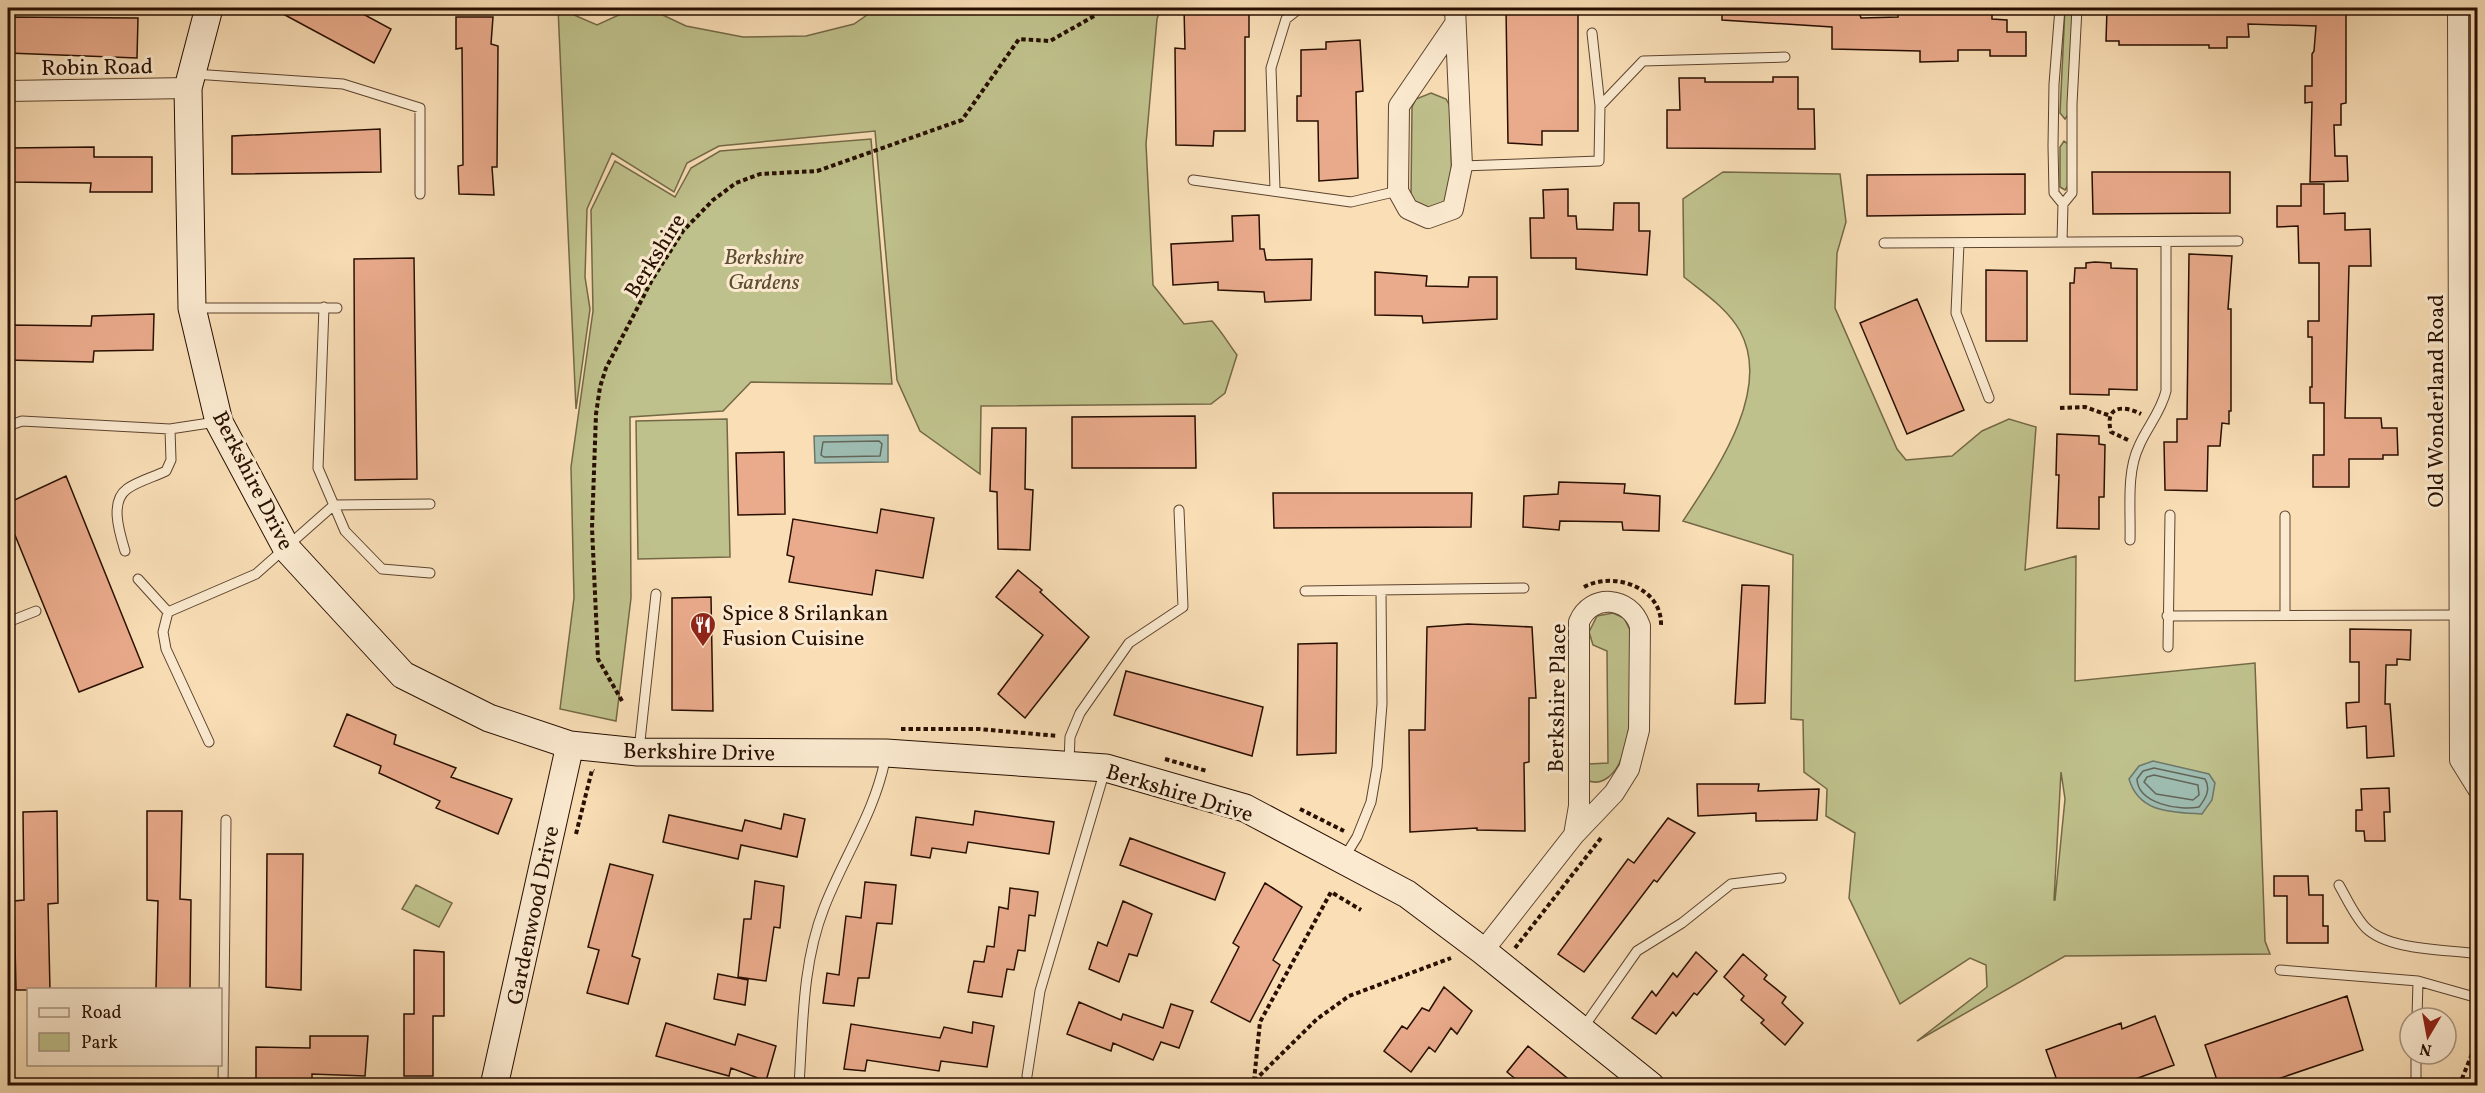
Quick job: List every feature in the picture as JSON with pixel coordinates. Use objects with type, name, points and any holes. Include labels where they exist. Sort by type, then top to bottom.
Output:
[{"type":"street","name":"Berkshire Drive","points":[[209,8],[190,81],[192,308],[219,422],[287,549],[403,675],[489,718],[570,745],[638,752],[891,741],[1106,768],[1245,808],[1407,894],[1483,951],[1651,1086]]},
{"type":"street","name":"Old Wonderland Road","points":[[2458,8],[2460,760],[2478,789]]},
{"type":"street","points":[[1449,13],[1462,166],[1453,209],[1428,218],[1408,209],[1398,191],[1399,106],[1449,13]]},
{"type":"street","name":"Robin Road","points":[[8,91],[190,81]]},
{"type":"street","name":"Berkshire Place","points":[[1483,951],[1574,834],[1623,782],[1638,741],[1640,626],[1636,616],[1629,608],[1617,602],[1591,606],[1583,613],[1579,622],[1579,806],[1574,834]]},
{"type":"street","name":"Gardenwood Drive","points":[[494,1086],[570,745]]},
{"type":"lane","points":[[1275,189],[1271,68],[1286,19],[1300,8]]},
{"type":"lane","points":[[2060,8],[2054,129],[2054,193],[2062,204],[2062,242]]},
{"type":"lane","points":[[2062,204],[2072,193],[2072,128],[2078,8]]},
{"type":"lane","points":[[1462,166],[1599,161],[1600,106],[1592,33]]},
{"type":"lane","points":[[1600,106],[1643,61],[1785,57]]},
{"type":"lane","points":[[190,81],[343,84],[420,108],[420,194]]},
{"type":"lane","points":[[2054,129],[2072,128]]},
{"type":"lane","points":[[1193,180],[1275,189],[1351,202],[1398,191]]},
{"type":"lane","points":[[1884,243],[2238,241]]},
{"type":"lane","points":[[2130,540],[2132,480],[2136,454],[2160,408],[2166,391],[2166,242]]},
{"type":"lane","points":[[1959,243],[1956,313],[1989,398]]},
{"type":"lane","points":[[324,307],[318,468],[345,531],[382,569],[430,573]]},
{"type":"lane","points":[[192,308],[337,308]]},
{"type":"lane","points":[[8,426],[22,421],[170,429],[219,422]]},
{"type":"lane","points":[[125,551],[117,524],[120,502],[126,490],[166,471],[171,460],[170,429]]},
{"type":"lane","points":[[168,612],[256,574],[287,549],[334,505],[430,504]]},
{"type":"lane","points":[[1069,765],[1071,737],[1080,713],[1129,643],[1183,607],[1179,510]]},
{"type":"lane","points":[[2168,647],[2170,515]]},
{"type":"lane","points":[[2285,516],[2285,615]]},
{"type":"lane","points":[[138,579],[168,612]]},
{"type":"lane","points":[[1305,591],[1524,588]]},
{"type":"lane","points":[[1343,860],[1357,837],[1371,802],[1377,767],[1382,704],[1382,591]]},
{"type":"lane","points":[[638,752],[656,594]]},
{"type":"lane","points":[[8,622],[36,611]]},
{"type":"lane","points":[[168,612],[164,632],[166,649],[209,742]]},
{"type":"lane","points":[[2167,616],[2459,615]]},
{"type":"lane","points":[[799,1085],[807,978],[813,942],[824,908],[872,806],[891,741]]},
{"type":"lane","points":[[1027,1076],[1040,991],[1106,768]]},
{"type":"lane","points":[[223,1086],[226,820]]},
{"type":"lane","points":[[1582,1030],[1637,951],[1682,922],[1731,884],[1781,878]]},
{"type":"lane","points":[[2339,885],[2359,919],[2374,934],[2390,942],[2478,954]]},
{"type":"lane","points":[[2280,970],[2418,981],[2478,999]]},
{"type":"lane","points":[[2417,1006],[2418,981]]},
{"type":"lane","points":[[2416,1066],[2416,1086]]},
{"type":"path","name":"Berkshire","points":[[622,701],[598,659],[592,528],[596,414],[600,387],[606,368],[652,280],[683,231],[713,200],[736,183],[760,174],[817,171],[962,120],[1019,39],[1050,41],[1096,15],[1100,8]]},
{"type":"path","points":[[2061,408],[2085,407],[2111,416]]},
{"type":"path","points":[[2129,440],[2111,432],[2111,416],[2117,409],[2124,407],[2143,415]]},
{"type":"path","points":[[891,741],[979,729],[1071,737]]},
{"type":"path","points":[[576,836],[592,770],[603,771]]},
{"type":"path","points":[[1524,955],[1515,948],[1605,833]]},
{"type":"path","points":[[1254,1082],[1260,1022],[1331,892],[1361,910]]},
{"type":"path","points":[[1249,1086],[1317,1019],[1349,996],[1451,958]]},
{"type":"path","points":[[2459,1086],[2478,1039]]},
{"type":"green space","points":[[558,8],[597,25],[634,8],[648,8],[686,26],[743,37],[806,36],[854,24],[877,8],[1001,10],[1008,8],[1161,8],[1157,19],[1146,144],[1153,285],[1184,324],[1212,321],[1237,355],[1225,393],[1211,404],[981,406],[980,474],[920,431],[897,380],[875,131],[719,146],[687,163],[674,192],[612,153],[587,209],[585,277],[590,309],[576,409]]},
{"type":"green space","points":[[2065,8],[2073,8],[2068,115],[2065,119],[2060,113]]},
{"type":"green space","points":[[1431,93],[1446,99],[1450,106],[1452,187],[1445,205],[1428,210],[1415,203],[1411,196],[1412,107],[1416,99]]},
{"type":"green space","name":"Berkshire Gardens","points":[[871,139],[892,384],[751,382],[723,411],[630,417],[631,598],[616,721],[560,709],[574,598],[571,467],[593,311],[591,210],[615,161],[675,197],[691,168],[720,151]]},
{"type":"green space","points":[[2064,141],[2068,144],[2068,186],[2065,190],[2060,187],[2060,147]]},
{"type":"green space","points":[[1723,172],[1840,174],[1846,222],[1837,253],[1835,308],[1897,449],[1906,460],[1952,456],[1982,431],[2009,419],[2036,427],[2025,570],[2076,556],[2075,681],[2255,663],[2265,941],[2270,954],[2065,956],[1917,1041],[1987,987],[1986,965],[1970,958],[1900,1004],[1849,898],[1855,833],[1826,816],[1827,789],[1804,772],[1803,720],[1791,719],[1793,555],[1683,521],[1724,455],[1736,430],[1745,405],[1750,379],[1748,354],[1735,323],[1722,308],[1684,277],[1683,199]],"holes":[[[2061,772],[2065,799],[2055,900],[2054,900]]]},
{"type":"green space","points":[[727,419],[730,557],[638,559],[636,421]]},
{"type":"green space","points":[[1613,613],[1624,618],[1630,630],[1631,688],[1628,734],[1623,754],[1615,770],[1604,780],[1593,782],[1587,780],[1589,764],[1608,763],[1607,651],[1593,645],[1589,632],[1597,616]]},
{"type":"green space","points":[[416,885],[452,903],[439,927],[402,909]]},
{"type":"water","points":[[888,435],[888,462],[815,463],[814,436]]},
{"type":"water","points":[[2153,761],[2209,774],[2215,783],[2212,800],[2202,814],[2168,811],[2140,799],[2129,779],[2139,766]]},
{"type":"building","points":[[272,8],[352,8],[391,29],[374,63]]},
{"type":"building","points":[[1184,8],[1224,8],[1224,12],[1249,13],[1249,37],[1245,37],[1245,131],[1214,131],[1213,146],[1176,145],[1175,48],[1185,49]]},
{"type":"building","points":[[1506,8],[1557,8],[1557,11],[1578,11],[1578,131],[1542,131],[1542,145],[1508,143]]},
{"type":"building","points":[[1722,8],[1816,8],[1815,12],[1859,12],[1861,18],[1898,17],[1898,10],[1992,10],[1992,19],[2007,20],[2007,32],[2026,32],[2026,56],[1990,56],[1990,50],[1958,50],[1958,61],[1920,62],[1920,51],[1832,49],[1832,27],[1722,20]]},
{"type":"building","points":[[2346,8],[2346,103],[2341,104],[2341,125],[2334,125],[2335,156],[2347,156],[2348,181],[2310,182],[2312,102],[2305,103],[2305,86],[2312,86],[2312,54],[2316,26],[2248,24],[2249,37],[2227,37],[2227,48],[2209,48],[2209,45],[2119,45],[2119,41],[2106,41],[2107,9]]},
{"type":"building","points":[[8,17],[138,18],[137,58],[8,53]]},
{"type":"building","points":[[456,17],[493,17],[491,44],[498,46],[497,167],[492,167],[494,195],[459,194],[458,166],[463,165],[462,48],[456,49]]},
{"type":"building","points":[[1360,40],[1363,91],[1356,92],[1358,178],[1319,181],[1318,121],[1297,121],[1297,96],[1301,96],[1301,50],[1326,49],[1326,42]]},
{"type":"building","points":[[1773,77],[1798,77],[1798,109],[1814,109],[1815,149],[1667,148],[1667,110],[1680,110],[1679,78],[1705,78],[1705,82],[1773,82]]},
{"type":"building","points":[[380,129],[381,172],[232,174],[232,136]]},
{"type":"building","points":[[94,147],[94,157],[152,157],[152,192],[90,192],[91,183],[8,182],[8,148]]},
{"type":"building","points":[[2092,172],[2230,172],[2230,213],[2093,214]]},
{"type":"building","points":[[2025,174],[2025,214],[1867,216],[1867,175]]},
{"type":"building","points":[[2301,184],[2324,184],[2324,214],[2345,213],[2345,230],[2370,229],[2371,266],[2349,266],[2345,418],[2381,418],[2382,428],[2397,428],[2398,455],[2383,455],[2383,459],[2349,459],[2349,487],[2313,487],[2313,455],[2324,455],[2324,403],[2310,403],[2312,337],[2308,337],[2308,321],[2319,321],[2319,263],[2299,263],[2298,226],[2277,227],[2277,206],[2301,206]]},
{"type":"building","points":[[1568,189],[1568,216],[1576,216],[1577,229],[1613,230],[1614,203],[1639,203],[1639,231],[1650,231],[1647,275],[1576,269],[1576,258],[1531,258],[1530,218],[1544,218],[1543,190]]},
{"type":"building","points":[[1259,215],[1260,249],[1264,249],[1266,260],[1312,259],[1311,300],[1265,302],[1264,292],[1218,290],[1218,282],[1173,285],[1171,244],[1233,241],[1232,216]]},
{"type":"building","points":[[2189,254],[2232,256],[2228,309],[2231,309],[2231,411],[2229,411],[2229,424],[2222,423],[2220,446],[2208,446],[2207,491],[2165,490],[2164,442],[2177,442],[2177,419],[2187,419]]},
{"type":"building","points":[[414,258],[417,479],[355,480],[354,259]]},
{"type":"building","points":[[2086,263],[2111,263],[2111,268],[2137,269],[2137,390],[2109,389],[2109,395],[2070,394],[2070,283],[2074,283],[2075,268],[2086,268]]},
{"type":"building","points":[[1986,270],[2027,271],[2027,341],[1986,341]]},
{"type":"building","points":[[1375,272],[1427,276],[1426,286],[1468,287],[1469,277],[1497,277],[1497,319],[1423,323],[1422,316],[1375,315]]},
{"type":"building","points":[[1917,299],[1964,410],[1907,434],[1860,323]]},
{"type":"building","points":[[154,314],[153,350],[94,351],[93,362],[8,360],[8,325],[91,326],[92,316]]},
{"type":"building","points":[[1195,416],[1196,468],[1072,468],[1072,417]]},
{"type":"building","points":[[992,428],[1026,428],[1025,489],[1033,490],[1030,550],[998,549],[997,492],[990,491]]},
{"type":"building","points":[[2057,434],[2099,436],[2099,444],[2105,445],[2104,497],[2099,497],[2099,529],[2057,528],[2059,475],[2056,475]]},
{"type":"building","points":[[784,452],[785,514],[738,515],[736,453]]},
{"type":"building","points":[[66,476],[143,667],[79,692],[8,518],[8,503]]},
{"type":"building","points":[[1559,482],[1625,484],[1624,493],[1660,496],[1659,531],[1623,530],[1622,522],[1560,521],[1559,530],[1523,527],[1524,496],[1558,494]]},
{"type":"building","points":[[1273,493],[1472,493],[1471,527],[1274,528]]},
{"type":"building","points":[[881,509],[934,518],[923,578],[876,570],[872,595],[789,582],[794,557],[787,555],[793,519],[877,533]]},
{"type":"building","points":[[1018,570],[1042,590],[1040,592],[1089,637],[1025,718],[998,694],[1043,635],[996,597]]},
{"type":"building","points":[[1742,585],[1769,586],[1765,703],[1735,704]]},
{"type":"building","points":[[711,597],[713,711],[672,710],[672,598]]},
{"type":"building","points":[[1468,624],[1532,627],[1536,698],[1529,698],[1529,762],[1524,763],[1525,831],[1477,830],[1477,828],[1410,832],[1409,730],[1425,730],[1427,627]]},
{"type":"building","points":[[2350,629],[2411,630],[2410,660],[2397,659],[2397,665],[2386,665],[2385,704],[2390,704],[2394,756],[2367,758],[2366,726],[2347,728],[2346,703],[2359,702],[2359,662],[2350,662]]},
{"type":"building","points":[[1337,643],[1336,753],[1297,755],[1298,644]]},
{"type":"building","points":[[1126,671],[1263,707],[1252,756],[1114,715]]},
{"type":"building","points":[[347,714],[396,735],[394,744],[456,768],[451,777],[512,799],[498,834],[436,808],[440,801],[379,773],[381,766],[334,746]]},
{"type":"building","points":[[1697,784],[1759,784],[1758,791],[1819,789],[1817,820],[1756,821],[1756,813],[1698,816]]},
{"type":"building","points":[[2389,788],[2390,812],[2384,812],[2385,841],[2365,841],[2364,831],[2356,831],[2356,810],[2362,810],[2361,789]]},
{"type":"building","points":[[57,811],[58,903],[48,904],[50,988],[16,990],[14,901],[24,900],[23,812]]},
{"type":"building","points":[[147,811],[182,811],[180,899],[191,900],[190,988],[156,988],[158,901],[147,900]]},
{"type":"building","points":[[975,811],[1054,822],[1049,854],[968,842],[966,853],[932,848],[930,858],[911,855],[916,817],[973,825]]},
{"type":"building","points":[[784,814],[805,819],[797,857],[741,845],[738,859],[663,842],[669,815],[742,831],[745,820],[781,829]]},
{"type":"building","points":[[1668,818],[1695,833],[1657,882],[1654,880],[1584,972],[1558,954],[1628,859],[1634,863]]},
{"type":"building","points":[[1130,838],[1225,873],[1215,900],[1120,865]]},
{"type":"building","points":[[267,854],[303,854],[301,990],[266,987]]},
{"type":"building","points":[[610,864],[653,875],[632,956],[640,959],[628,1004],[587,993],[599,950],[588,947]]},
{"type":"building","points":[[2274,876],[2308,876],[2309,895],[2323,895],[2323,926],[2328,926],[2328,943],[2287,943],[2287,896],[2274,896]]},
{"type":"building","points":[[755,881],[784,886],[780,928],[774,927],[766,981],[738,977],[744,919],[751,919]]},
{"type":"building","points":[[865,882],[896,885],[892,924],[877,923],[869,978],[858,978],[854,1006],[823,1003],[827,973],[839,975],[846,916],[861,918]]},
{"type":"building","points":[[1265,883],[1302,907],[1273,960],[1280,965],[1250,1022],[1211,1002],[1239,947],[1233,943]]},
{"type":"building","points":[[1010,888],[1038,892],[1035,916],[1029,915],[1025,951],[1018,950],[1014,970],[1007,969],[1002,997],[968,992],[974,961],[984,962],[987,946],[994,947],[999,907],[1008,909]]},
{"type":"building","points":[[1123,901],[1152,914],[1137,956],[1129,954],[1119,982],[1089,969],[1098,942],[1107,946]]},
{"type":"building","points":[[414,950],[444,952],[444,1016],[433,1016],[433,1076],[404,1076],[404,1014],[414,1014]]},
{"type":"building","points":[[1696,952],[1717,971],[1697,995],[1694,993],[1676,1016],[1673,1012],[1656,1034],[1632,1018],[1652,991],[1656,996],[1673,973],[1677,977]]},
{"type":"building","points":[[1743,954],[1767,975],[1764,979],[1786,997],[1782,1003],[1803,1023],[1785,1045],[1761,1023],[1764,1020],[1741,1000],[1744,996],[1724,977]]},
{"type":"building","points":[[718,974],[748,980],[745,1005],[714,999]]},
{"type":"building","points":[[1444,987],[1472,1011],[1457,1034],[1451,1028],[1435,1052],[1429,1047],[1411,1072],[1384,1051],[1402,1026],[1407,1029],[1422,1008],[1429,1011]]},
{"type":"building","points":[[2347,996],[2363,1050],[2257,1086],[2219,1086],[2205,1045]]},
{"type":"building","points":[[1079,1002],[1121,1020],[1123,1014],[1163,1028],[1171,1004],[1193,1011],[1179,1048],[1161,1042],[1153,1060],[1113,1043],[1111,1051],[1067,1034]]},
{"type":"building","points":[[2155,1016],[2174,1065],[2116,1086],[2059,1086],[2046,1050],[2121,1023],[2122,1029]]},
{"type":"building","points":[[973,1022],[994,1026],[987,1067],[941,1061],[939,1071],[867,1060],[865,1071],[844,1069],[851,1024],[940,1038],[944,1027],[972,1033]]},
{"type":"building","points":[[666,1023],[735,1045],[738,1034],[776,1046],[766,1081],[731,1068],[729,1076],[656,1056]]},
{"type":"building","points":[[310,1036],[368,1036],[365,1076],[312,1074],[312,1082],[256,1082],[256,1047],[310,1048]]},
{"type":"building","points":[[1528,1046],[1577,1086],[1524,1086],[1507,1072]]},
{"type":"place","name":"Spice 8 Srilankan Fusion Cuisine","points":[[703,648]]}]
